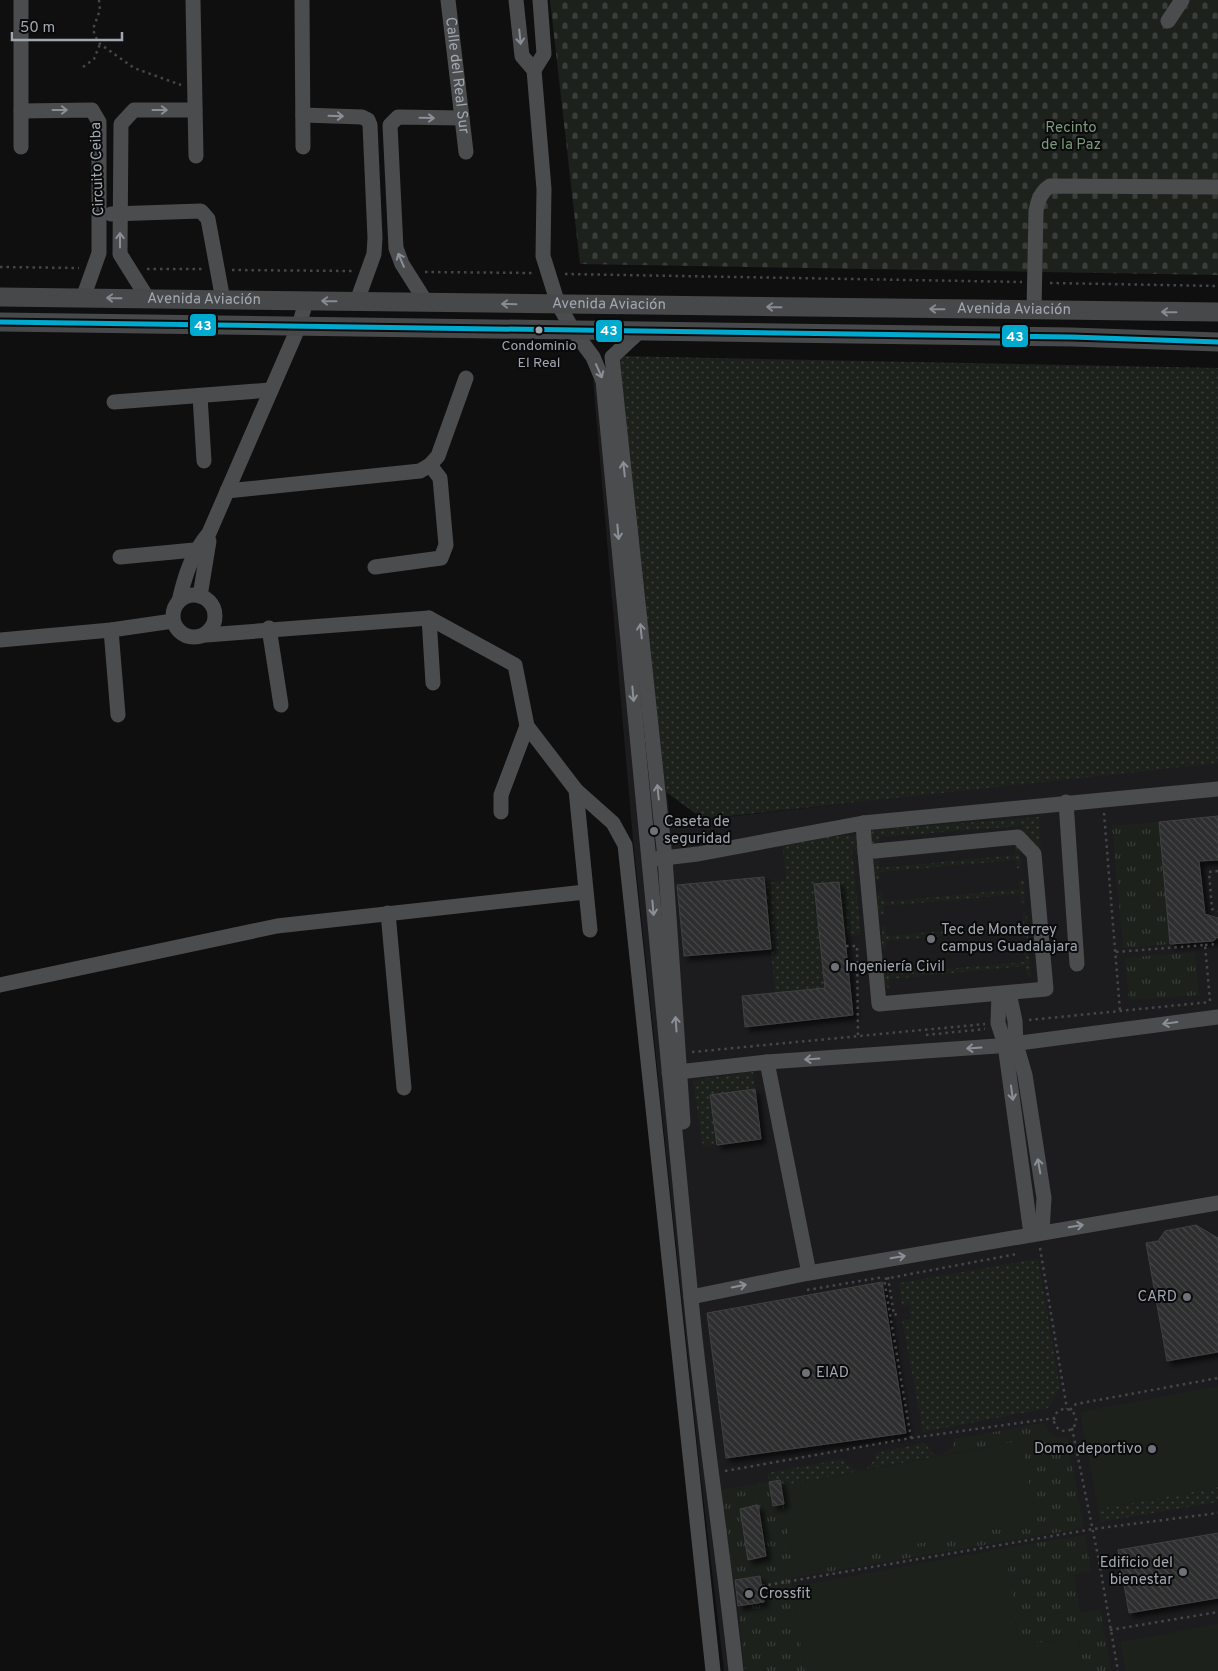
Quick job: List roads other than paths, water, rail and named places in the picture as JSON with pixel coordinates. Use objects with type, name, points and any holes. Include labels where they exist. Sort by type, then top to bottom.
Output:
[{"type":"main road","name":"Avenida Aviación","points":[[0,297],[1218,312]]},
{"type":"main road","points":[[1072,337],[1073,311]]},
{"type":"main road","name":"Avenida Aviación","points":[[0,322],[1072,337],[1218,342]]},
{"type":"street","points":[[21,0],[21,147]]},
{"type":"street","points":[[193,0],[196,156]]},
{"type":"street","points":[[302,0],[303,147]]},
{"type":"street","name":"Calle del Real Sur","points":[[448,0],[466,152]]},
{"type":"street","points":[[516,0],[522,56],[534,70],[544,189],[543,256],[558,304],[573,330],[593,357],[604,381],[648,859],[674,1073],[710,1473],[728,1593],[736,1671]]},
{"type":"street","points":[[534,70],[544,54],[540,0]]},
{"type":"street","points":[[1168,21],[1182,0]]},
{"type":"street","name":"Circuito Ceiba","points":[[21,111],[92,110],[99,122],[99,253],[83,298]]},
{"type":"street","name":"Circuito Ceiba","points":[[148,299],[120,254],[121,124],[134,110],[195,110]]},
{"type":"street","points":[[303,115],[362,117],[368,120],[370,125],[374,254],[357,301]]},
{"type":"street","points":[[426,302],[402,264],[396,248],[390,125],[398,117],[462,118]]},
{"type":"street","points":[[1034,310],[1036,211],[1044,190],[1050,186],[1218,187]]},
{"type":"street","points":[[99,215],[201,211],[208,219],[223,300]]},
{"type":"street","points":[[374,217],[394,217]]},
{"type":"street","points":[[306,301],[299,326],[203,548],[185,576],[179,601],[174,610],[173,620],[178,631],[187,637],[198,638],[206,635],[269,628],[429,618],[515,665],[527,726],[576,790],[613,823],[625,845],[713,1671]]},
{"type":"street","points":[[640,331],[612,357],[665,858],[678,1053],[674,1073]]},
{"type":"street","points":[[227,491],[420,471],[430,465],[438,456],[466,378]]},
{"type":"street","points":[[114,402],[271,390]]},
{"type":"street","points":[[200,396],[204,461]]},
{"type":"street","points":[[375,567],[441,558],[446,545],[440,478],[430,465]]},
{"type":"street","points":[[120,557],[203,548]]},
{"type":"street","points":[[200,596],[203,548]]},
{"type":"street","points":[[179,601],[189,595],[200,596],[210,602],[215,612],[239,631]]},
{"type":"street","points":[[206,635],[214,623],[215,612]]},
{"type":"street","points":[[429,618],[434,682]]},
{"type":"street","points":[[0,640],[111,630],[173,620]]},
{"type":"street","points":[[269,628],[281,705]]},
{"type":"street","points":[[111,630],[118,715]]},
{"type":"street","points":[[502,812],[501,795],[527,726]]},
{"type":"street","points":[[648,859],[665,858],[863,823],[1066,802],[1218,789]]},
{"type":"street","points":[[576,790],[590,930]]},
{"type":"street","points":[[1066,802],[1077,964]]},
{"type":"street","points":[[863,823],[865,852],[879,1004],[1046,989],[1034,854],[1018,837],[865,852]]},
{"type":"street","points":[[0,985],[277,926],[585,892]]},
{"type":"street","points":[[388,913],[404,1088]]},
{"type":"street","points":[[1004,994],[1015,1021],[1011,1044]]},
{"type":"street","points":[[1004,994],[999,1025],[1011,1044],[1026,1075],[1044,1198],[1037,1233]]},
{"type":"street","points":[[674,1073],[767,1062],[1011,1044],[1218,1016]]},
{"type":"street","points":[[767,1062],[809,1273]]},
{"type":"street","points":[[695,1295],[809,1273],[1218,1202]]},
{"type":"place","name":"Condominio El Real","points":[[539,330]]},
{"type":"place","name":"Caseta de seguridad","points":[[654,831]]},
{"type":"place","name":"Tec de Monterrey campus Guadalajara","points":[[931,939]]},
{"type":"place","name":"Ingeniería Civil","points":[[835,967]]},
{"type":"place","name":"CARD","points":[[1187,1297]]},
{"type":"place","name":"EIAD","points":[[806,1373]]},
{"type":"place","name":"Domo deportivo","points":[[1152,1449]]},
{"type":"place","name":"Edificio del bienestar","points":[[1183,1572]]},
{"type":"place","name":"Crossfit","points":[[749,1594]]},
{"type":"park label","name":"Recinto de la Paz","points":[[1071,136]]}]
